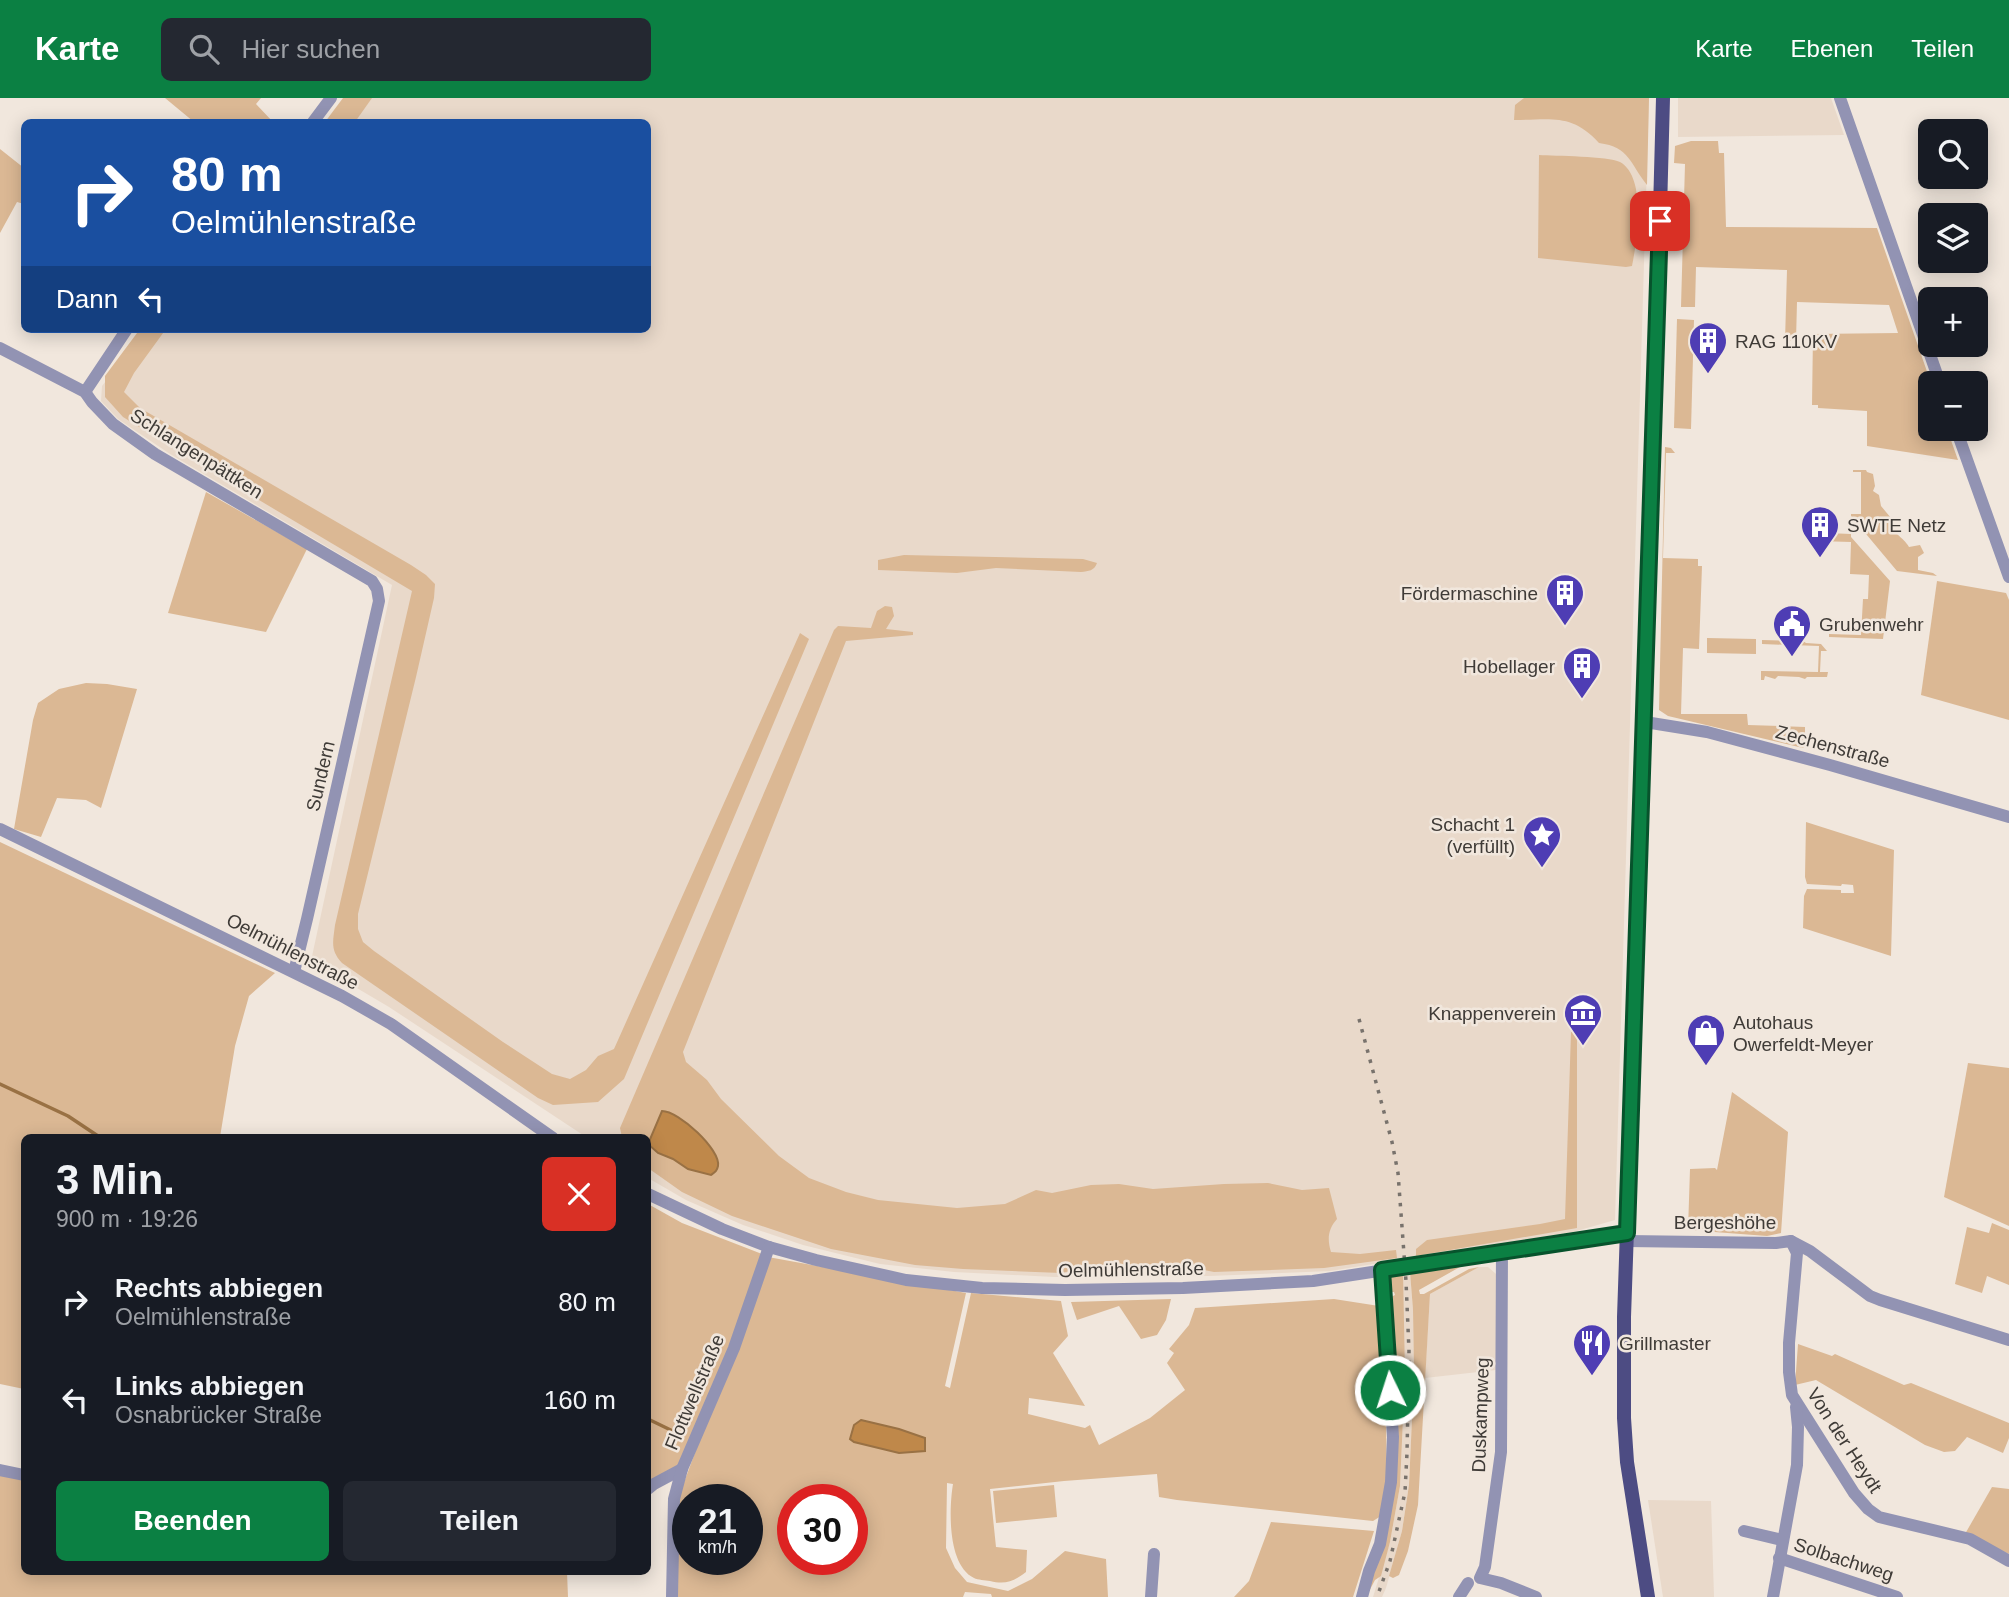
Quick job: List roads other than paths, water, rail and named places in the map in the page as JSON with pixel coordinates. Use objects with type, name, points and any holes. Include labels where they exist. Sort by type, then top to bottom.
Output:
[{"type":"main road","points":[[1648,1597],[1627,1462],[1624,1418],[1627,1237],[1663,98]]},
{"type":"street","points":[[315,119],[331,98]]},
{"type":"street","points":[[1840,98],[1936,371]]},
{"type":"street","points":[[85,392],[124,333]]},
{"type":"street","name":"Schlangenpättken","points":[[0,348],[85,392],[113,424],[155,454],[326,552],[372,581],[377,589]]},
{"type":"street","points":[[1960,441],[2009,577]]},
{"type":"street","name":"Sundern","points":[[293,972],[379,601],[377,589]]},
{"type":"street","name":"Zechenstraße","points":[[1645,722],[1707,732],[2009,817]]},
{"type":"street","name":"Oelmühlenstraße","points":[[0,829],[342,996],[391,1024],[547,1134]]},
{"type":"street","name":"Oelmühlenstraße","points":[[651,1196],[769,1247],[882,1276],[982,1289],[1183,1288],[1314,1281],[1502,1252],[1627,1237]]},
{"type":"street","name":"Bergeshöhe","points":[[1627,1237],[1776,1243],[1791,1241],[1810,1251],[1870,1296],[2009,1340]]},
{"type":"street","name":"Von der Heydt","points":[[1791,1241],[1797,1253],[1789,1343],[1792,1395],[1854,1493],[1879,1517],[1970,1539],[2009,1561]]},
{"type":"street","name":"Flottwellstraße","points":[[672,1597],[674,1499],[682,1469],[734,1348],[769,1247]]},
{"type":"street","name":"Duskampweg","points":[[1459,1597],[1485,1567],[1501,1452],[1502,1252]]},
{"type":"street","points":[[1362,1597],[1368,1571],[1380,1544],[1391,1482],[1393,1437],[1382,1270]]},
{"type":"street","points":[[1773,1597],[1797,1465],[1796,1403]]},
{"type":"street","points":[[651,1486],[682,1469]]},
{"type":"street","points":[[0,1470],[21,1474]]},
{"type":"street","points":[[1744,1531],[1782,1540]]},
{"type":"street","points":[[1151,1597],[1154,1554]]},
{"type":"street","name":"Solbachweg","points":[[1779,1558],[1897,1597]]},
{"type":"street","points":[[1474,1581],[1501,1583],[1536,1597]]},
{"type":"waterway","points":[[0,1084],[68,1116],[95,1134]]},
{"type":"waterway","points":[[651,1420],[681,1435]]},
{"type":"railway","points":[[1359,1019],[1398,1173],[1409,1351],[1405,1492],[1390,1561],[1377,1597]]},
{"type":"place","name":"RAG 110KV","points":[[1708,375]]},
{"type":"place","name":"SWTE Netz","points":[[1820,559]]},
{"type":"place","name":"Fördermaschine","points":[[1565,627]]},
{"type":"place","name":"Grubenwehr","points":[[1792,658]]},
{"type":"place","name":"Hobellager","points":[[1582,700]]},
{"type":"place","name":"Schacht 1 (verfüllt)","points":[[1542,869]]},
{"type":"place","name":"Knappenverein","points":[[1583,1047]]},
{"type":"place","name":"Autohaus Owerfeldt-Meyer","points":[[1706,1067]]},
{"type":"place","name":"Grillmaster","points":[[1592,1377]]}]
